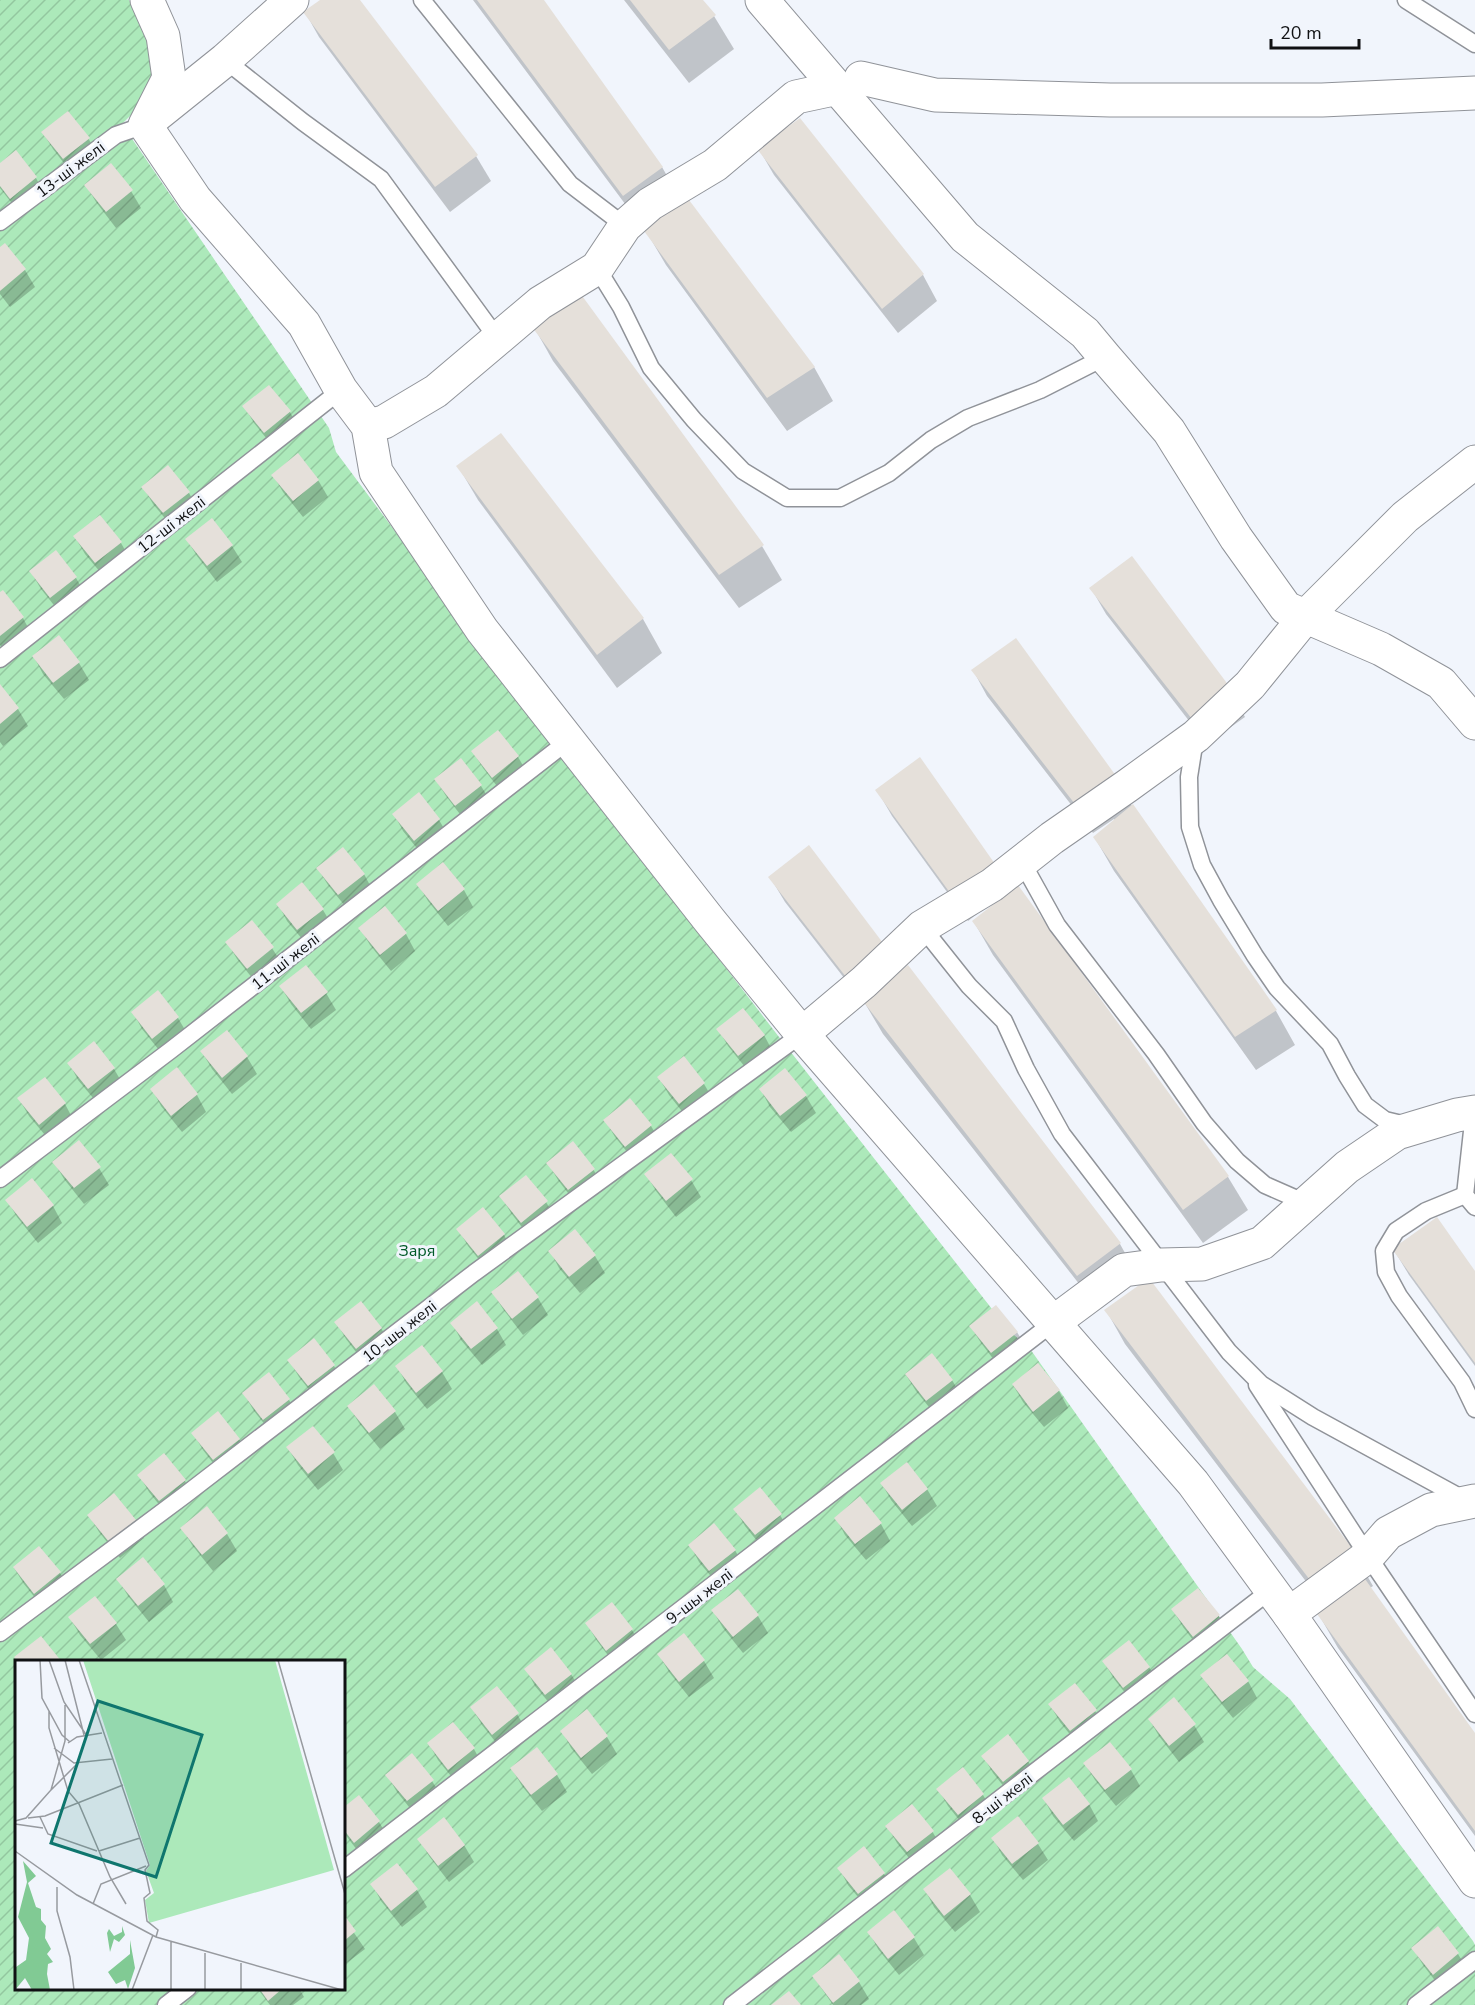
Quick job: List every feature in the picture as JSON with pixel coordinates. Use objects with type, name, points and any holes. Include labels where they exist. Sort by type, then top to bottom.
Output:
[{"type":"street","points":[[145,125],[169,78],[163,36],[147,0]]},
{"type":"street","points":[[145,125],[225,60],[292,0]]},
{"type":"street","points":[[762,0],[849,83],[965,237],[1085,333],[1106,357],[1169,431],[1236,538],[1286,608],[1381,649],[1441,682],[1475,723]]},
{"type":"street","points":[[368,426],[384,422],[436,392],[540,303],[597,268],[625,226],[650,204],[715,165],[796,97],[849,83],[935,95],[1110,100],[1322,100],[1475,93]]},
{"type":"street","points":[[145,125],[195,199],[304,324],[341,390],[368,426],[376,472],[482,630],[710,921],[802,1034],[1193,1483],[1280,1602],[1475,1881]]},
{"type":"street","points":[[802,1034],[864,982],[922,927],[992,885],[1196,736],[1250,685],[1305,616],[1405,517],[1475,462]]},
{"type":"street","points":[[1054,1323],[1124,1270],[1161,1265],[1202,1264],[1262,1243],[1347,1167],[1397,1133],[1475,1111]]},
{"type":"street","points":[[1280,1602],[1368,1556],[1388,1533],[1431,1510],[1473,1503]]},
{"type":"lane","points":[[422,0],[570,184],[625,226]]},
{"type":"lane","points":[[1406,0],[1475,44]]},
{"type":"lane","points":[[225,60],[303,122],[381,179],[497,338]]},
{"type":"lane","name":"13-ші желі","points":[[0,222],[116,135],[145,125]]},
{"type":"lane","points":[[597,268],[621,307],[651,368],[694,420],[743,471],[787,498],[840,498],[889,473],[931,440],[968,418],[1040,390],[1106,357]]},
{"type":"lane","name":"12-ші желі","points":[[0,659],[341,390]]},
{"type":"lane","points":[[1196,736],[1189,777],[1190,827],[1203,865],[1221,900],[1277,988],[1330,1044],[1365,1105],[1384,1120],[1415,1128]]},
{"type":"lane","name":"11-ші желі","points":[[0,1179],[171,1050],[568,741]]},
{"type":"lane","points":[[1022,862],[1057,925],[1156,1053],[1204,1123],[1237,1161],[1265,1185],[1306,1203]]},
{"type":"lane","points":[[922,927],[969,986],[1004,1021],[1026,1069],[1062,1134],[1161,1265],[1246,1369],[1261,1384],[1313,1418],[1473,1503]]},
{"type":"lane","name":"10-шы желі","points":[[0,1633],[185,1495],[474,1273],[802,1034]]},
{"type":"lane","points":[[1475,1111],[1470,1201],[1426,1211],[1396,1231],[1384,1251],[1386,1272],[1400,1296],[1462,1382],[1475,1409]]},
{"type":"lane","name":"9-шы желі","points":[[345,1868],[1054,1323]]},
{"type":"lane","points":[[1246,1369],[1475,1714]]},
{"type":"lane","name":"8-ші желі","points":[[732,2005],[1280,1602]]},
{"type":"lane","points":[[1416,2005],[1475,1960]]},
{"type":"lane","points":[[166,2005],[187,1990]]},
{"type":"green space","name":"Заря","points":[[0,0],[129,0],[147,29],[155,73],[140,106],[122,124],[329,428],[336,452],[552,742],[779,1037],[1010,1332],[1028,1346],[1253,1667],[1290,1699],[1473,1941],[1475,1945],[1475,2005],[0,2005]]},
{"type":"building","points":[[320,0],[360,0],[478,155],[435,187],[303,12]]},
{"type":"building","points":[[477,0],[544,0],[663,167],[623,196]]},
{"type":"building","points":[[630,0],[703,0],[716,15],[669,50]]},
{"type":"building","points":[[68,111],[90,138],[63,159],[41,132]]},
{"type":"building","points":[[800,118],[924,274],[882,309],[757,149]]},
{"type":"building","points":[[16,150],[37,177],[10,199],[0,186],[0,163]]},
{"type":"building","points":[[111,163],[133,190],[106,212],[84,185]]},
{"type":"building","points":[[686,196],[815,367],[767,398],[644,231]]},
{"type":"building","points":[[5,243],[26,269],[0,291],[0,247]]},
{"type":"building","points":[[580,293],[764,545],[719,575],[532,327]]},
{"type":"building","points":[[269,385],[291,411],[264,433],[242,406]]},
{"type":"building","points":[[501,433],[644,618],[597,655],[456,466]]},
{"type":"building","points":[[298,453],[319,480],[293,501],[271,475]]},
{"type":"building","points":[[168,465],[190,492],[163,513],[141,487]]},
{"type":"building","points":[[100,515],[122,542],[95,563],[73,536]]},
{"type":"building","points":[[212,518],[233,545],[207,566],[185,539]]},
{"type":"building","points":[[56,550],[77,577],[50,598],[29,571]]},
{"type":"building","points":[[1132,556],[1232,690],[1192,719],[1089,588]]},
{"type":"building","points":[[3,590],[24,617],[0,636],[0,592]]},
{"type":"building","points":[[59,635],[80,662],[53,683],[32,656]]},
{"type":"building","points":[[1016,638],[1119,780],[1078,808],[971,670]]},
{"type":"building","points":[[0,684],[19,708],[0,724]]},
{"type":"building","points":[[498,730],[519,756],[492,778],[471,751]]},
{"type":"building","points":[[920,757],[995,864],[953,897],[875,790]]},
{"type":"building","points":[[461,758],[482,785],[455,806],[434,779]]},
{"type":"building","points":[[419,792],[440,819],[414,841],[392,814]]},
{"type":"building","points":[[1133,804],[1277,1010],[1235,1037],[1093,837]]},
{"type":"building","points":[[809,845],[886,947],[846,977],[768,877]]},
{"type":"building","points":[[343,847],[365,874],[338,895],[316,868]]},
{"type":"building","points":[[443,862],[465,889],[438,911],[416,884]]},
{"type":"building","points":[[302,882],[324,909],[297,930],[276,904]]},
{"type":"building","points":[[1018,885],[1229,1176],[1183,1210],[972,921]]},
{"type":"building","points":[[385,906],[407,933],[380,955],[358,928]]},
{"type":"building","points":[[252,920],[274,947],[247,969],[225,942]]},
{"type":"building","points":[[306,965],[328,992],[301,1013],[279,986]]},
{"type":"building","points":[[908,965],[1121,1243],[1077,1276],[862,1000]]},
{"type":"building","points":[[158,990],[179,1017],[152,1039],[131,1012]]},
{"type":"building","points":[[743,1008],[765,1035],[738,1056],[716,1029]]},
{"type":"building","points":[[227,1030],[248,1056],[222,1078],[200,1051]]},
{"type":"building","points":[[94,1041],[115,1068],[88,1089],[67,1063]]},
{"type":"building","points":[[684,1056],[705,1083],[679,1104],[657,1077]]},
{"type":"building","points":[[177,1067],[198,1094],[171,1116],[150,1089]]},
{"type":"building","points":[[785,1068],[807,1095],[780,1116],[759,1089]]},
{"type":"building","points":[[45,1077],[66,1103],[39,1125],[17,1098]]},
{"type":"building","points":[[630,1098],[652,1125],[625,1147],[603,1120]]},
{"type":"building","points":[[79,1140],[101,1167],[74,1188],[52,1162]]},
{"type":"building","points":[[573,1141],[595,1169],[568,1190],[546,1163]]},
{"type":"building","points":[[671,1153],[693,1179],[666,1201],[644,1174]]},
{"type":"building","points":[[526,1175],[548,1201],[521,1223],[499,1196]]},
{"type":"building","points":[[32,1178],[54,1205],[27,1227],[5,1200]]},
{"type":"building","points":[[483,1207],[505,1234],[478,1256],[456,1229]]},
{"type":"building","points":[[1437,1217],[1475,1271],[1475,1363],[1392,1249]]},
{"type":"building","points":[[575,1229],[596,1255],[569,1277],[548,1251]]},
{"type":"building","points":[[518,1271],[539,1297],[512,1319],[491,1292]]},
{"type":"building","points":[[1149,1278],[1355,1552],[1313,1584],[1104,1310]]},
{"type":"building","points":[[361,1301],[382,1328],[356,1349],[334,1322]]},
{"type":"building","points":[[477,1301],[498,1328],[471,1349],[450,1323]]},
{"type":"building","points":[[996,1305],[1018,1332],[991,1353],[969,1326]]},
{"type":"building","points":[[314,1338],[335,1365],[308,1386],[287,1360]]},
{"type":"building","points":[[422,1345],[443,1371],[416,1393],[395,1366]]},
{"type":"building","points":[[932,1353],[953,1380],[926,1401],[905,1374]]},
{"type":"building","points":[[1038,1363],[1060,1390],[1033,1412],[1012,1384]]},
{"type":"building","points":[[269,1372],[290,1399],[263,1420],[242,1393]]},
{"type":"building","points":[[374,1384],[396,1411],[369,1433],[347,1406]]},
{"type":"building","points":[[218,1411],[240,1439],[213,1460],[191,1433]]},
{"type":"building","points":[[313,1426],[335,1452],[308,1474],[286,1447]]},
{"type":"building","points":[[164,1453],[186,1480],[159,1501],[137,1475]]},
{"type":"building","points":[[907,1462],[928,1489],[902,1510],[880,1483]]},
{"type":"building","points":[[760,1487],[782,1514],[755,1535],[733,1509]]},
{"type":"building","points":[[114,1493],[136,1520],[109,1542],[87,1515]]},
{"type":"building","points":[[860,1496],[882,1523],[855,1544],[834,1518]]},
{"type":"building","points":[[207,1506],[228,1533],[202,1555],[180,1528]]},
{"type":"building","points":[[714,1523],[736,1550],[709,1571],[688,1545]]},
{"type":"building","points":[[39,1546],[61,1572],[34,1594],[13,1567]]},
{"type":"building","points":[[143,1557],[165,1584],[138,1606],[116,1579]]},
{"type":"building","points":[[1365,1579],[1475,1733],[1475,1831],[1317,1614]]},
{"type":"building","points":[[1198,1588],[1220,1615],[1193,1637],[1171,1609]]},
{"type":"building","points":[[738,1589],[759,1615],[733,1637],[711,1610]]},
{"type":"building","points":[[95,1596],[117,1623],[90,1644],[68,1617]]},
{"type":"building","points":[[612,1602],[633,1629],[606,1651],[585,1623]]},
{"type":"building","points":[[684,1633],[705,1660],[679,1682],[657,1654]]},
{"type":"building","points":[[41,1636],[60,1660],[16,1660],[14,1657]]},
{"type":"building","points":[[1129,1640],[1150,1667],[1123,1688],[1102,1661]]},
{"type":"building","points":[[551,1647],[572,1674],[545,1695],[524,1669]]},
{"type":"building","points":[[1227,1654],[1249,1681],[1222,1702],[1200,1675]]},
{"type":"building","points":[[1075,1683],[1097,1710],[1070,1731],[1048,1704]]},
{"type":"building","points":[[497,1686],[519,1713],[492,1735],[470,1707]]},
{"type":"building","points":[[1174,1697],[1196,1724],[1169,1746],[1148,1719]]},
{"type":"building","points":[[587,1709],[608,1736],[581,1758],[560,1731]]},
{"type":"building","points":[[453,1722],[475,1748],[448,1770],[427,1743]]},
{"type":"building","points":[[1008,1734],[1029,1761],[1003,1782],[981,1756]]},
{"type":"building","points":[[1110,1742],[1132,1769],[1105,1790],[1083,1763]]},
{"type":"building","points":[[537,1747],[558,1774],[531,1795],[510,1768]]},
{"type":"building","points":[[412,1753],[434,1780],[407,1801],[385,1775]]},
{"type":"building","points":[[963,1767],[984,1794],[958,1815],[936,1789]]},
{"type":"building","points":[[1069,1777],[1090,1804],[1063,1825],[1042,1798]]},
{"type":"building","points":[[359,1795],[380,1821],[354,1843],[345,1831],[345,1806]]},
{"type":"building","points":[[912,1804],[934,1831],[907,1852],[885,1826]]},
{"type":"building","points":[[1018,1816],[1039,1843],[1012,1864],[991,1838]]},
{"type":"building","points":[[444,1817],[465,1845],[438,1866],[417,1839]]},
{"type":"building","points":[[864,1846],[885,1873],[858,1894],[837,1868]]},
{"type":"building","points":[[397,1863],[418,1889],[391,1911],[370,1884]]},
{"type":"building","points":[[950,1868],[971,1894],[944,1916],[923,1889]]},
{"type":"building","points":[[894,1910],[915,1937],[888,1959],[867,1932]]},
{"type":"building","points":[[345,1916],[356,1931],[345,1940]]},
{"type":"building","points":[[1438,1926],[1459,1953],[1433,1975],[1411,1948]]},
{"type":"building","points":[[839,1954],[860,1981],[833,2003],[812,1976]]},
{"type":"building","points":[[260,1990],[281,1990],[268,2001]]},
{"type":"building","points":[[789,1991],[801,2005],[771,2005]]}]
